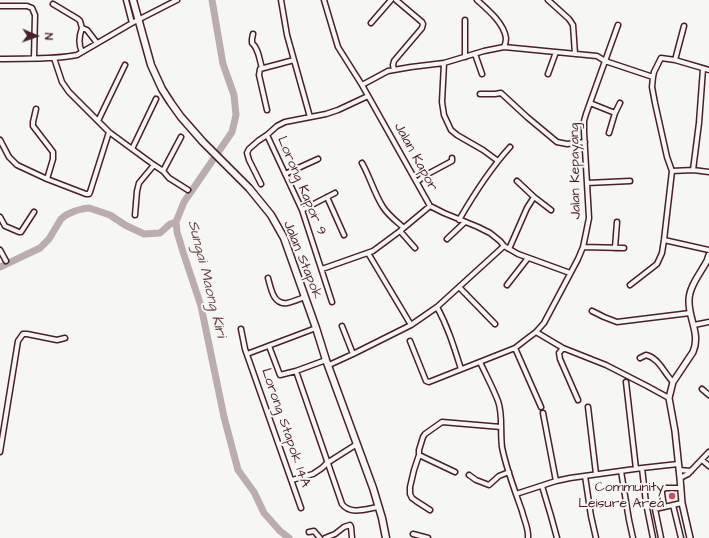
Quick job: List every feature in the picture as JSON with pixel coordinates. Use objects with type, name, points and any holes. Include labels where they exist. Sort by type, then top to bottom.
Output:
[{"type":"main road","name":"Jalan Stapok","points":[[133,0],[135,21],[151,65],[162,89],[176,110],[203,142],[263,204],[281,231],[373,488],[386,538]]},
{"type":"street","points":[[126,0],[135,21]]},
{"type":"street","points":[[0,59],[54,58],[77,55],[135,21],[177,0]]},
{"type":"street","points":[[281,0],[287,35],[310,117]]},
{"type":"street","name":"Jalan Kapor","points":[[324,0],[338,47],[362,85],[430,206],[490,233],[509,249],[528,258],[570,273]]},
{"type":"street","points":[[371,23],[391,0]]},
{"type":"street","points":[[394,70],[394,61],[422,28],[423,24],[396,0]]},
{"type":"street","points":[[477,0],[496,18],[506,38],[504,47]]},
{"type":"street","points":[[548,0],[573,24],[576,54]]},
{"type":"street","points":[[53,4],[75,16],[80,21],[82,28],[79,44],[82,52]]},
{"type":"street","points":[[0,6],[27,6],[32,8],[35,15],[34,58]]},
{"type":"street","points":[[465,20],[465,57]]},
{"type":"street","name":"Jalan Kepayang","points":[[410,341],[426,381],[429,382],[515,348],[536,332],[544,323],[583,247],[588,218],[584,121],[618,25]]},
{"type":"street","points":[[675,60],[684,26]]},
{"type":"street","points":[[82,28],[87,30],[97,43]]},
{"type":"street","points":[[253,34],[252,43],[257,49],[262,68],[260,69],[259,75],[267,110]]},
{"type":"street","points":[[362,85],[388,71],[411,66],[444,63],[504,47],[597,56],[605,61],[653,78]]},
{"type":"street","points":[[548,74],[556,52]]},
{"type":"street","points":[[475,54],[482,74]]},
{"type":"street","points":[[54,58],[62,82],[69,92],[98,122],[109,132],[188,190]]},
{"type":"street","points":[[630,285],[657,264],[662,253],[664,240],[672,170],[667,156],[652,87],[656,67],[661,58],[675,60],[709,70]]},
{"type":"street","points":[[262,68],[294,60]]},
{"type":"street","points":[[444,63],[442,102],[444,115],[451,130],[498,161]]},
{"type":"street","points":[[98,122],[125,65]]},
{"type":"street","points":[[693,170],[703,69]]},
{"type":"street","points":[[480,94],[501,93],[532,122],[557,142],[567,144],[585,142]]},
{"type":"street","name":"Lorong Kapor 9","points":[[261,184],[249,160],[247,151],[258,141],[277,126],[285,122],[326,114],[368,96]]},
{"type":"street","points":[[132,149],[156,99]]},
{"type":"street","points":[[590,103],[615,113]]},
{"type":"street","points":[[610,133],[615,113],[620,103]]},
{"type":"street","points":[[36,108],[33,126],[52,152],[52,159],[47,179]]},
{"type":"street","points":[[0,140],[9,157],[17,165],[47,179],[89,194],[109,132]]},
{"type":"street","name":"Lorong Kapor 9","points":[[267,135],[302,210],[332,302]]},
{"type":"street","points":[[163,171],[181,137]]},
{"type":"street","points":[[459,220],[470,201],[498,161],[510,147]]},
{"type":"street","points":[[285,174],[318,158]]},
{"type":"street","points":[[417,182],[424,176],[452,161],[452,158]]},
{"type":"street","points":[[362,163],[383,208],[402,229],[415,248]]},
{"type":"street","points":[[135,215],[139,183],[154,166]]},
{"type":"street","points":[[672,170],[709,172]]},
{"type":"street","points":[[518,180],[534,197],[551,210]]},
{"type":"street","points":[[587,183],[630,181]]},
{"type":"street","points":[[302,210],[335,194]]},
{"type":"street","points":[[509,249],[527,208],[534,197]]},
{"type":"street","points":[[327,198],[344,235]]},
{"type":"street","points":[[322,269],[378,248],[430,206]]},
{"type":"street","points":[[0,217],[6,226],[21,232],[34,212]]},
{"type":"street","points":[[447,239],[465,222]]},
{"type":"street","points":[[615,248],[618,222]]},
{"type":"street","points":[[664,240],[709,250]]},
{"type":"street","points":[[269,346],[280,375],[328,363],[353,354],[411,325],[437,307],[504,246]]},
{"type":"street","points":[[583,247],[624,248]]},
{"type":"street","points":[[0,250],[6,261]]},
{"type":"street","points":[[368,253],[411,325]]},
{"type":"street","points":[[507,285],[528,258]]},
{"type":"street","points":[[690,538],[682,503],[669,398],[673,382],[695,347],[696,341],[694,325],[690,313],[689,300],[691,290],[708,259]]},
{"type":"street","points":[[268,278],[274,298],[278,301],[288,303],[305,297]]},
{"type":"street","points":[[459,286],[495,324]]},
{"type":"street","points":[[437,307],[451,336],[461,369]]},
{"type":"street","points":[[592,311],[617,322],[690,313]]},
{"type":"street","points":[[694,325],[709,322]]},
{"type":"street","points":[[342,326],[353,354]]},
{"type":"street","points":[[247,354],[316,328]]},
{"type":"street","name":"Lorong Stapok 14A","points":[[241,329],[247,354],[302,508]]},
{"type":"street","points":[[536,332],[563,348],[606,366],[669,398]]},
{"type":"street","points":[[0,452],[18,341],[23,334],[53,339],[65,338]]},
{"type":"street","points":[[515,348],[542,407]]},
{"type":"street","points":[[563,348],[559,353],[560,359],[578,400]]},
{"type":"street","points":[[640,358],[646,355],[650,356],[660,365],[673,382]]},
{"type":"street","points":[[480,362],[499,403],[502,447],[529,534],[528,538]]},
{"type":"street","points":[[296,371],[342,504],[345,508],[352,510],[378,507]]},
{"type":"street","points":[[626,382],[636,469]]},
{"type":"street","points":[[702,389],[709,395]]},
{"type":"street","points":[[588,407],[596,474]]},
{"type":"street","points":[[543,413],[556,481]]},
{"type":"street","points":[[430,510],[412,498],[410,494],[410,487],[419,455],[418,450],[426,433],[442,422],[501,427]]},
{"type":"street","points":[[292,480],[313,474],[327,463],[357,444]]},
{"type":"street","points":[[680,478],[688,474],[709,452]]},
{"type":"street","points":[[419,455],[455,472]]},
{"type":"street","points":[[702,460],[709,466]]},
{"type":"street","points":[[516,494],[556,481],[596,474],[678,464]]},
{"type":"street","points":[[642,468],[653,538]]},
{"type":"street","points":[[679,470],[691,471]]},
{"type":"street","points":[[621,471],[629,520],[634,538]]},
{"type":"street","points":[[469,475],[476,480],[489,485],[499,476],[509,472]]},
{"type":"street","points":[[585,476],[596,538]]},
{"type":"street","points":[[542,486],[557,538]]},
{"type":"street","points":[[664,507],[662,490],[665,488],[681,488]]},
{"type":"street","points":[[648,510],[682,503]]},
{"type":"street","points":[[673,505],[681,538]]},
{"type":"street","points":[[655,509],[661,538]]},
{"type":"street","points":[[325,538],[336,534],[344,527],[350,525],[352,538]]},
{"type":"street","points":[[309,532],[314,531],[320,538]]},
{"type":"street","points":[[413,534],[428,538]]},
{"type":"waterway","name":"Sungai Maong Kiri","points":[[212,0],[223,64],[234,95],[236,115],[232,132],[184,202],[176,222],[177,232],[201,306],[224,417],[238,470],[254,492],[264,513],[280,531],[289,538]]},
{"type":"waterway","points":[[0,267],[40,248],[49,239],[61,219],[66,215],[82,209],[89,208],[110,215],[125,225],[144,234],[160,233],[170,224],[176,222]]},
{"type":"place","name":"Community Leisure Area","points":[[672,496]]}]
